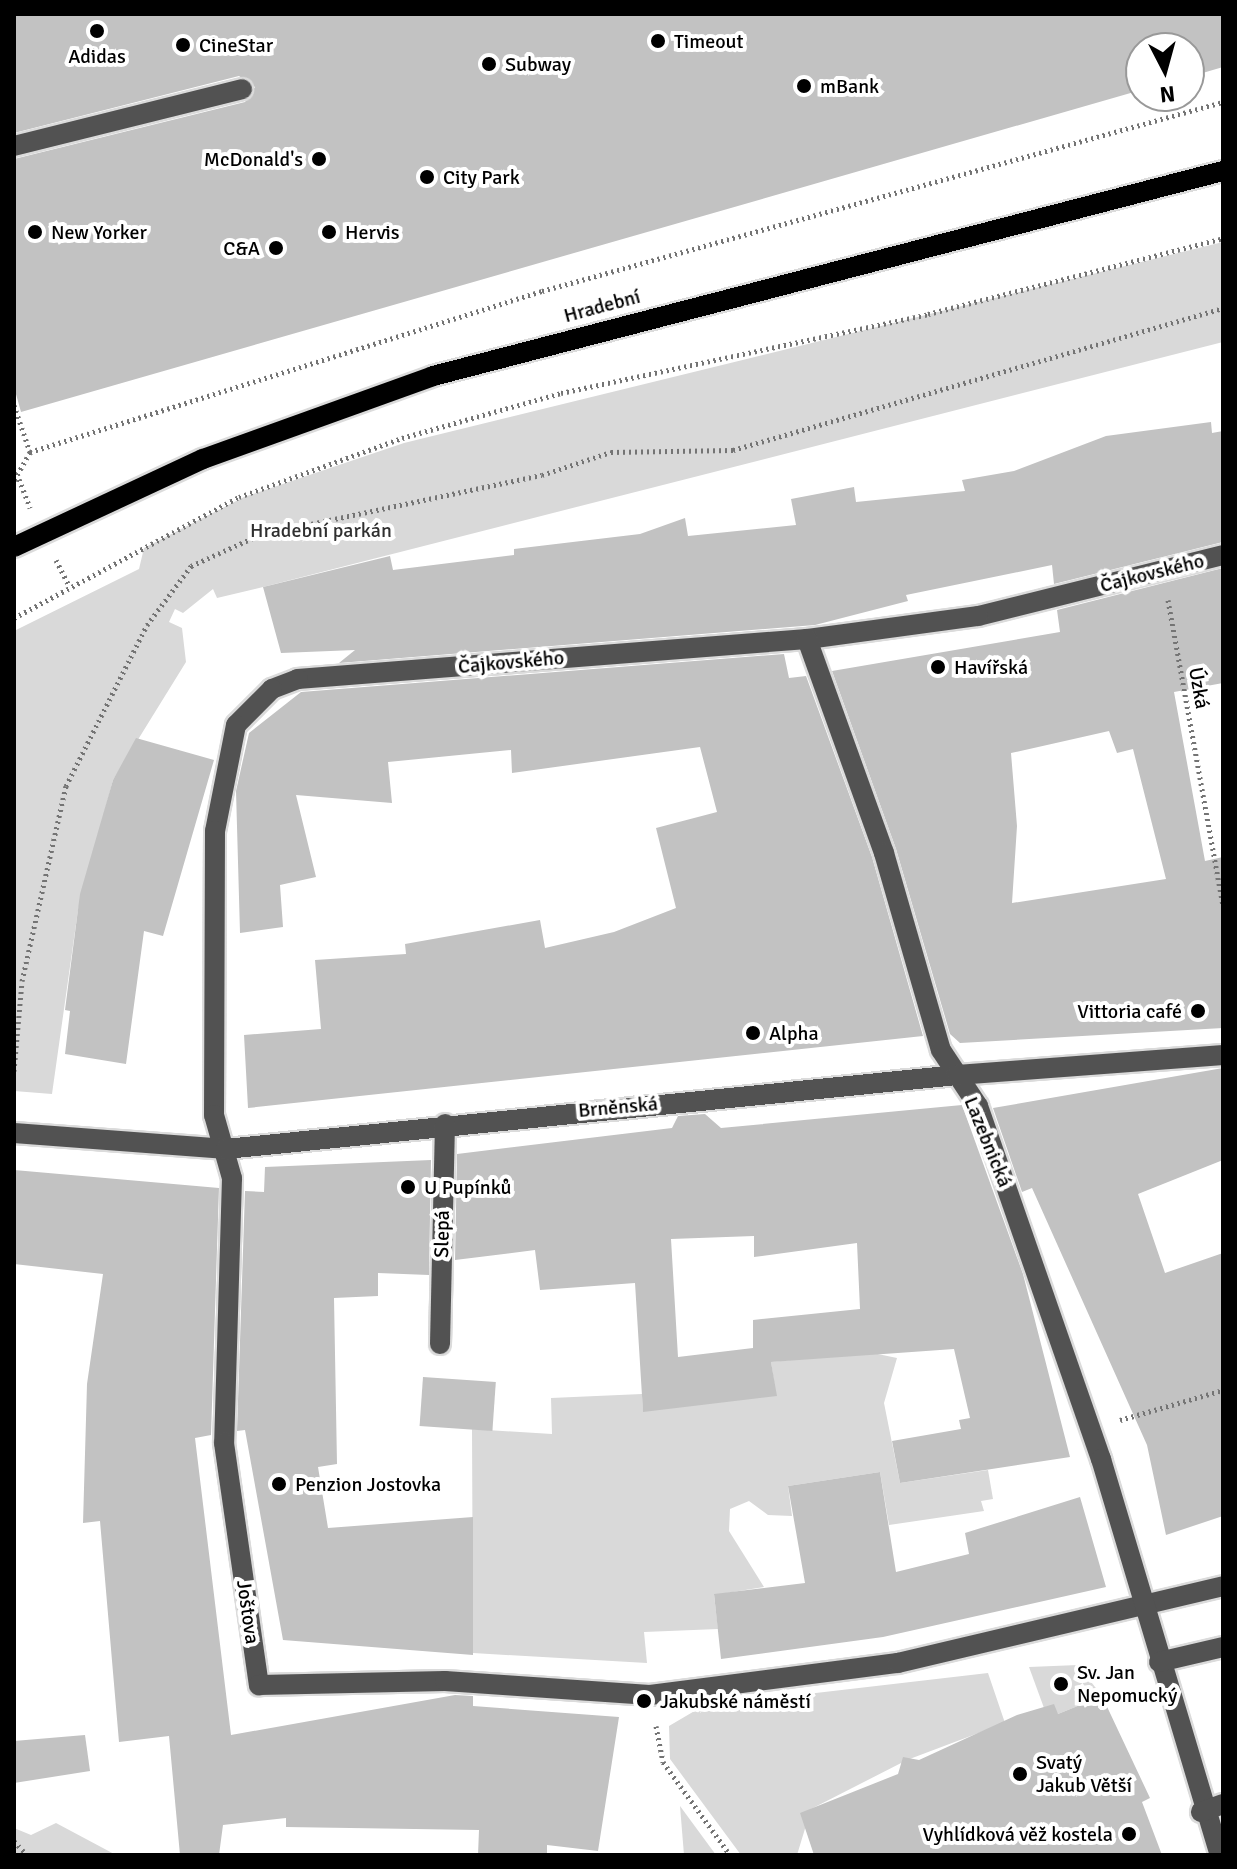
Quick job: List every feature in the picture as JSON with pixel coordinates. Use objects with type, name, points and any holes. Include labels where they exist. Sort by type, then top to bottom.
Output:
[{"type":"main road","name":"Hradební","points":[[14,547],[203,459],[433,376],[1223,171]]},
{"type":"street","points":[[14,146],[242,89]]},
{"type":"street","name":"Čajkovského","points":[[226,1149],[214,1115],[215,831],[236,725],[272,689],[298,679],[807,639],[978,616],[1223,555]]},
{"type":"street","name":"Lazebnická","points":[[807,639],[884,853],[941,1050],[978,1106],[1090,1429],[1143,1605]]},
{"type":"street","name":"Brněnská","points":[[14,1133],[226,1149],[445,1124],[957,1075],[1223,1055]]},
{"type":"street","name":"Slepá","points":[[440,1344],[445,1124]]},
{"type":"street","name":"Joštova","points":[[226,1149],[232,1178],[224,1443],[259,1685],[445,1681],[650,1695]]},
{"type":"street","points":[[650,1695],[898,1663],[1223,1586]]},
{"type":"street","points":[[1143,1605],[1201,1812],[1220,1855]]},
{"type":"street","points":[[1159,1662],[1223,1647]]},
{"type":"street","points":[[1201,1812],[1223,1804]]},
{"type":"path","points":[[14,481],[30,452],[527,295],[1223,102]]},
{"type":"path","points":[[14,618],[239,497],[402,438],[561,393],[928,314],[1223,238]]},
{"type":"path","points":[[14,1071],[22,981],[66,786],[147,625],[191,566],[259,535],[542,475],[611,452],[733,450],[1223,308]]},
{"type":"path","points":[[14,405],[30,452]]},
{"type":"path","name":"Úzká","points":[[1162,570],[1223,906]]},
{"type":"path","points":[[1090,1429],[1223,1390]]},
{"type":"path","points":[[650,1695],[663,1762],[730,1855]]},
{"type":"path","points":[[14,1841],[27,1855]]},
{"type":"green space","name":"Hradební parkán","points":[[1223,242],[1223,342],[263,587],[217,598],[213,589],[183,613],[175,609],[169,622],[182,628],[186,662],[113,780],[78,910],[52,1094],[14,1091],[14,631],[139,569],[144,548],[244,497],[404,443]]},
{"type":"green space","points":[[868,1352],[897,1358],[884,1403],[900,1483],[988,1470],[993,1499],[981,1501],[984,1511],[889,1525],[880,1472],[788,1486],[792,1516],[768,1515],[749,1501],[730,1509],[729,1531],[764,1587],[714,1595],[718,1629],[644,1632],[647,1663],[473,1653],[472,1429],[552,1434],[551,1398],[642,1394],[643,1411],[776,1395],[771,1362]]},
{"type":"green space","points":[[1078,1665],[1102,1696],[1058,1714],[1044,1708],[1029,1667]]},
{"type":"green space","points":[[988,1673],[1005,1723],[907,1760],[811,1809],[797,1855],[741,1855],[670,1759],[669,1726],[703,1706]]},
{"type":"green space","points":[[680,1806],[716,1855],[684,1855]]},
{"type":"green space","points":[[56,1823],[116,1855],[14,1855],[14,1828],[31,1835]]},
{"type":"building","name":"City Park","points":[[14,14],[1223,14],[1223,67],[1205,72],[1205,32],[1125,32],[1125,95],[21,412],[14,387],[14,159],[245,102],[255,87],[239,76],[14,133]]},
{"type":"building","points":[[1211,422],[1212,433],[1223,431],[1223,542],[1054,584],[1052,565],[906,595],[908,601],[815,625],[339,663],[355,650],[281,653],[263,587],[390,556],[393,570],[514,555],[514,549],[640,534],[685,518],[688,536],[796,525],[791,499],[854,487],[856,502],[965,491],[962,480],[1014,471],[1106,436]]},
{"type":"building","points":[[1223,568],[1223,683],[1174,692],[1205,861],[1223,857],[1223,1028],[960,1043],[950,1034],[896,849],[832,671],[1060,632],[1057,610]],"holes":[[[1109,731],[1117,753],[1133,749],[1166,879],[1012,903],[1017,826],[1011,753]]]},
{"type":"building","points":[[784,654],[789,678],[806,676],[872,857],[923,1036],[248,1108],[244,1035],[321,1029],[315,960],[406,954],[405,944],[540,920],[545,948],[614,932],[676,908],[656,828],[717,812],[700,747],[512,773],[511,750],[388,762],[392,803],[296,795],[316,877],[280,885],[283,927],[240,933],[236,791],[249,733],[301,692]]},
{"type":"building","points":[[136,738],[214,760],[163,936],[144,931],[126,1064],[65,1054],[70,1011],[65,1010],[80,894],[113,780]]},
{"type":"building","points":[[1223,1068],[1223,1160],[1138,1194],[1165,1273],[1223,1253],[1223,1516],[1166,1535],[1147,1445],[1032,1188],[1022,1192],[993,1108]]},
{"type":"building","points":[[962,1105],[1023,1274],[1070,1457],[900,1483],[892,1441],[961,1429],[959,1420],[970,1418],[954,1349],[771,1362],[777,1396],[643,1412],[635,1283],[540,1290],[535,1250],[455,1260],[457,1154],[672,1128],[678,1116],[705,1114],[721,1128]],"holes":[[[754,1236],[754,1257],[857,1243],[860,1309],[753,1320],[753,1348],[678,1357],[671,1239]]]},
{"type":"building","points":[[431,1160],[429,1275],[378,1273],[378,1296],[334,1298],[337,1464],[318,1467],[328,1528],[473,1517],[473,1655],[283,1640],[245,1430],[237,1431],[245,1191],[264,1192],[265,1167]]},
{"type":"building","points":[[14,1170],[219,1188],[211,1435],[195,1438],[231,1735],[455,1695],[473,1696],[473,1706],[619,1717],[598,1851],[547,1845],[547,1855],[478,1855],[479,1830],[286,1827],[286,1818],[223,1825],[219,1855],[180,1855],[169,1736],[119,1742],[100,1521],[83,1523],[87,1384],[103,1274],[14,1264]]},
{"type":"building","points":[[423,1377],[496,1382],[492,1431],[420,1426]]},
{"type":"building","points":[[880,1472],[896,1572],[969,1554],[965,1533],[1080,1497],[1106,1587],[883,1637],[721,1659],[714,1594],[805,1583],[788,1486]]},
{"type":"building","name":"Svatý Jakub Větší","points":[[1102,1696],[1150,1798],[1142,1802],[1162,1855],[814,1855],[800,1813],[898,1774],[903,1757],[919,1760],[1017,1715],[1054,1704],[1058,1714]]},
{"type":"building","points":[[85,1735],[90,1771],[14,1783],[14,1741]]},
{"type":"place","name":"Adidas","points":[[97,31]]},
{"type":"place","name":"Timeout","points":[[658,41]]},
{"type":"place","name":"CineStar","points":[[183,45]]},
{"type":"place","name":"Subway","points":[[489,64]]},
{"type":"place","name":"mBank","points":[[804,86]]},
{"type":"place","name":"McDonald's","points":[[319,159]]},
{"type":"place","name":"City Park","points":[[427,177]]},
{"type":"place","name":"New Yorker","points":[[35,232]]},
{"type":"place","name":"Hervis","points":[[329,232]]},
{"type":"place","name":"C&A","points":[[276,248]]},
{"type":"place","name":"Havířská","points":[[938,667]]},
{"type":"place","name":"Vittoria café","points":[[1198,1011]]},
{"type":"place","name":"Alpha","points":[[753,1033]]},
{"type":"place","name":"U Pupínků","points":[[408,1187]]},
{"type":"place","name":"Penzion Jostovka","points":[[279,1484]]},
{"type":"place","name":"Sv. Jan Nepomucký","points":[[1061,1684]]},
{"type":"place","name":"Jakubské náměstí","points":[[644,1701]]},
{"type":"place","name":"Svatý Jakub Větší","points":[[1020,1774]]},
{"type":"place","name":"Vyhlídková věž kostela","points":[[1129,1834]]}]
